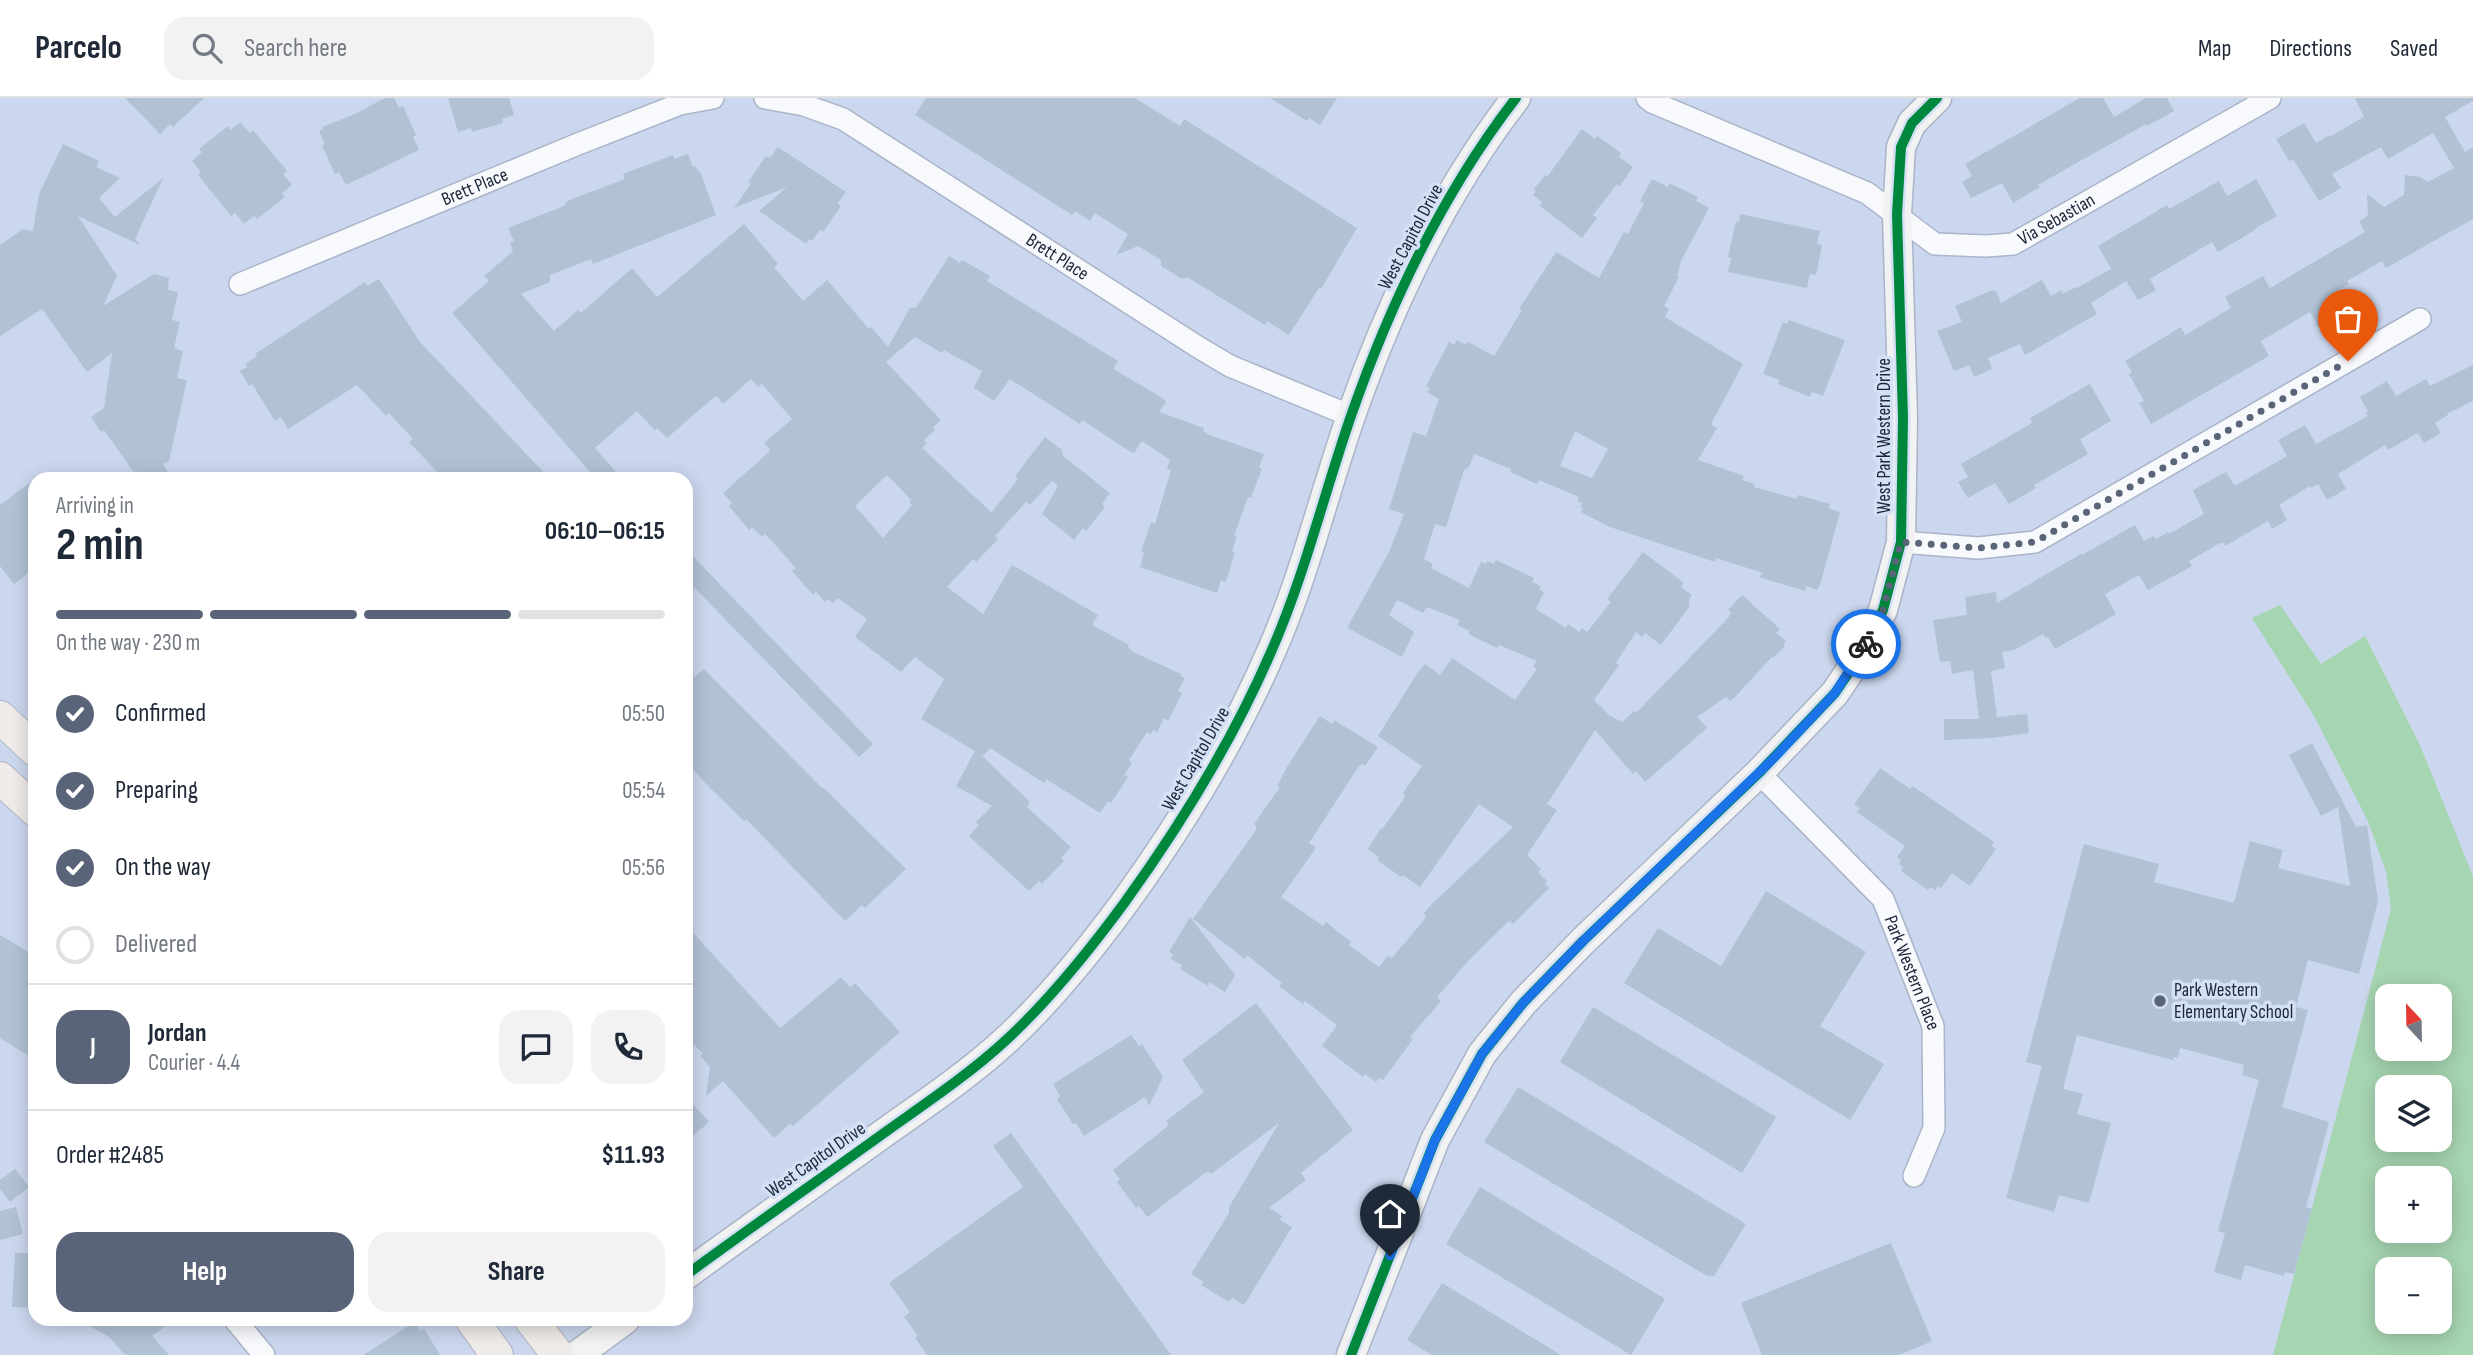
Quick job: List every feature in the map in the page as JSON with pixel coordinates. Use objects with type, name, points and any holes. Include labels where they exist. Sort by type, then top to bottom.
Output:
[{"type":"main road","points":[[0,717],[28,743]]},
{"type":"main road","points":[[0,778],[28,804]]},
{"type":"main road","points":[[476,1326],[497,1355]]},
{"type":"main road","points":[[536,1326],[558,1355]]},
{"type":"street","name":"Brett Place","points":[[240,284],[578,144],[680,104],[713,98]]},
{"type":"street","name":"Brett Place","points":[[765,98],[804,104],[843,119],[1209,354],[1230,366],[1351,416]]},
{"type":"street","name":"West Capitol Drive","points":[[693,1270],[938,1094],[1003,1042],[1056,988],[1099,937],[1164,849],[1199,794],[1271,653],[1300,578],[1351,416],[1378,344],[1431,232],[1475,156],[1516,98]]},
{"type":"street","name":"Via Sebastian","points":[[1647,98],[1665,108],[1867,192],[1935,244],[1986,246],[2013,244],[2270,98]]},
{"type":"street","name":"West Park Western Drive","points":[[1351,1355],[1435,1140],[1482,1054],[1523,1003],[1583,941],[1759,773],[1835,693],[1864,650],[1883,610],[1901,542],[1903,418],[1897,214],[1901,147],[1912,123],[1937,98]]},
{"type":"street","points":[[1901,542],[1978,548],[2035,542],[2420,319]]},
{"type":"street","name":"Park Western Place","points":[[1759,773],[1883,899],[1933,1026],[1934,1128],[1914,1176]]},
{"type":"street","points":[[240,1326],[264,1355]]},
{"type":"street","points":[[577,1355],[617,1326]]},
{"type":"green space","points":[[2280,605],[2321,664],[2365,636],[2419,743],[2473,876],[2473,1355],[2273,1355],[2391,909],[2386,872],[2368,821],[2314,716],[2252,618]]},
{"type":"building","points":[[125,98],[204,98],[173,127],[170,124],[160,134]]},
{"type":"building","points":[[385,98],[394,98],[399,108],[403,106],[416,135],[413,137],[419,150],[346,185],[339,172],[335,174],[322,146],[325,144],[319,131],[324,129],[322,127]]},
{"type":"building","points":[[448,98],[509,98],[514,115],[502,119],[503,123],[472,132],[471,128],[458,132]]},
{"type":"building","points":[[926,98],[1135,98],[1180,126],[1184,119],[1357,228],[1321,289],[1319,288],[1289,335],[1267,321],[1265,325],[1187,277],[1182,279],[1161,266],[1161,260],[1138,246],[1116,255],[1128,234],[1095,213],[1090,221],[1075,211],[1072,215],[915,115]]},
{"type":"building","points":[[1270,98],[1337,98],[1320,125],[1309,118],[1307,121]]},
{"type":"building","points":[[2080,98],[2103,98],[2114,117],[2146,98],[2167,98],[2174,111],[2038,185],[2040,187],[2013,203],[2002,183],[1971,198],[1962,182],[1972,176],[1965,164]]},
{"type":"building","points":[[2355,98],[2473,98],[2473,101],[2445,117],[2465,152],[2473,147],[2473,219],[2386,268],[2382,261],[2347,281],[2349,284],[2334,292],[2345,311],[2318,327],[2310,312],[2261,341],[2269,356],[2151,424],[2139,403],[2144,401],[2125,361],[2181,327],[2185,335],[2231,308],[2225,297],[2263,276],[2270,288],[2365,232],[2359,221],[2368,216],[2367,194],[2384,207],[2404,195],[2405,175],[2420,177],[2428,182],[2454,168],[2433,133],[2388,159],[2381,147],[2332,174],[2341,188],[2319,201],[2293,159],[2289,161],[2276,139],[2304,123],[2316,143],[2331,136],[2364,117]]},
{"type":"building","points":[[240,122],[250,133],[253,130],[287,171],[283,174],[292,185],[282,193],[285,197],[257,219],[254,216],[244,224],[235,213],[231,216],[198,175],[201,172],[192,161],[202,152],[199,149],[228,126],[230,130]]},
{"type":"building","points":[[1582,129],[1621,153],[1619,157],[1633,167],[1620,186],[1617,184],[1593,215],[1597,218],[1582,238],[1540,206],[1542,202],[1533,195],[1536,191],[1534,189],[1545,175],[1547,177]]},
{"type":"building","points":[[63,144],[99,161],[96,167],[120,178],[99,198],[115,217],[163,178],[135,239],[140,245],[78,216],[117,276],[103,306],[154,274],[169,278],[168,290],[178,292],[172,320],[180,322],[174,348],[183,351],[177,378],[187,380],[169,461],[163,464],[168,472],[133,471],[104,430],[101,432],[91,417],[104,408],[112,353],[87,372],[42,309],[0,336],[0,245],[23,229],[33,231],[39,194]]},
{"type":"building","points":[[778,147],[846,192],[837,204],[841,206],[823,232],[820,230],[812,241],[809,239],[806,244],[759,211],[787,187],[734,208],[766,156],[770,158]]},
{"type":"building","points":[[688,154],[693,167],[701,174],[716,215],[593,264],[591,259],[550,275],[550,282],[521,294],[554,331],[578,310],[581,313],[632,268],[657,297],[744,224],[778,264],[774,267],[803,301],[827,280],[888,347],[910,308],[916,308],[949,256],[960,263],[962,260],[990,276],[987,281],[1118,361],[1115,370],[1164,399],[1166,402],[1159,412],[1204,428],[1203,431],[1209,435],[1264,454],[1259,467],[1262,469],[1251,498],[1248,497],[1234,536],[1237,537],[1232,551],[1235,552],[1226,582],[1221,580],[1217,593],[1140,567],[1144,553],[1141,552],[1151,522],[1155,524],[1171,470],[1167,469],[1170,460],[1142,441],[1134,453],[1129,451],[1082,420],[1080,424],[1010,379],[994,401],[974,388],[982,371],[915,337],[886,362],[941,420],[924,440],[927,443],[922,448],[990,511],[992,512],[1018,479],[1015,476],[1045,437],[1062,450],[1063,456],[1110,493],[1102,504],[1105,507],[1086,531],[1083,528],[1074,540],[1042,514],[1058,486],[1052,481],[1030,505],[1026,502],[995,536],[998,539],[976,562],[973,559],[947,587],[983,614],[1012,565],[1098,615],[1092,625],[1129,645],[1131,651],[1185,678],[1178,691],[1182,693],[1168,721],[1164,718],[1157,732],[1147,732],[1129,760],[1132,763],[1124,775],[1128,777],[1111,803],[1108,801],[1100,813],[1046,779],[1044,783],[990,748],[983,756],[979,753],[1030,802],[1027,807],[1071,847],[1061,858],[1064,861],[1042,884],[1039,881],[1029,891],[969,836],[979,825],[976,822],[992,806],[956,786],[975,751],[921,719],[944,679],[915,657],[901,672],[855,637],[867,619],[838,598],[832,603],[828,599],[825,602],[816,592],[813,595],[792,571],[796,568],[769,538],[765,534],[762,537],[752,527],[749,530],[729,506],[732,503],[723,493],[768,453],[770,450],[764,443],[792,419],[762,384],[758,387],[751,379],[723,404],[717,396],[667,438],[657,428],[655,431],[637,411],[595,448],[616,472],[590,472],[452,313],[489,281],[484,276],[513,251],[510,243],[514,241],[508,228],[564,206],[567,201],[625,179],[623,174],[673,155],[674,159]],"holes":[[[887,475],[911,500],[909,502],[912,505],[883,538],[855,506]]]},
{"type":"building","points":[[1652,179],[1668,187],[1669,183],[1698,197],[1696,201],[1709,208],[1681,261],[1677,276],[1679,277],[1664,306],[1669,309],[1665,317],[1743,364],[1711,424],[1717,428],[1698,460],[1744,476],[1742,480],[1755,484],[1754,487],[1797,499],[1798,495],[1830,504],[1828,508],[1840,512],[1820,585],[1817,590],[1806,586],[1805,591],[1759,577],[1763,573],[1716,558],[1715,562],[1610,527],[1581,512],[1582,503],[1577,501],[1579,497],[1539,480],[1537,484],[1510,472],[1511,469],[1474,454],[1469,467],[1464,470],[1446,527],[1435,524],[1424,559],[1433,564],[1431,568],[1469,588],[1481,562],[1494,564],[1496,560],[1534,578],[1532,582],[1541,586],[1539,589],[1544,592],[1536,609],[1566,628],[1568,624],[1579,632],[1582,628],[1587,632],[1611,602],[1607,599],[1643,552],[1684,583],[1681,587],[1692,595],[1689,607],[1661,645],[1645,633],[1642,637],[1636,632],[1616,663],[1619,665],[1594,700],[1609,715],[1622,722],[1634,711],[1636,713],[1729,617],[1731,612],[1728,610],[1742,595],[1780,629],[1776,633],[1786,641],[1783,645],[1785,646],[1734,698],[1730,701],[1726,697],[1697,717],[1707,728],[1645,782],[1636,771],[1633,774],[1595,730],[1547,804],[1557,810],[1527,855],[1541,869],[1538,872],[1547,881],[1545,884],[1549,888],[1513,924],[1509,921],[1470,959],[1437,997],[1441,1001],[1410,1037],[1413,1039],[1383,1080],[1379,1078],[1376,1082],[1365,1074],[1363,1077],[1322,1046],[1337,1025],[1305,1001],[1303,1004],[1279,986],[1282,983],[1247,955],[1245,959],[1193,919],[1256,830],[1254,824],[1280,787],[1277,786],[1287,767],[1320,716],[1332,724],[1334,720],[1378,747],[1365,766],[1359,766],[1309,843],[1316,848],[1281,897],[1323,926],[1326,922],[1351,942],[1349,945],[1379,967],[1388,956],[1392,958],[1424,920],[1426,916],[1423,914],[1431,905],[1513,827],[1479,804],[1420,887],[1377,860],[1379,857],[1368,849],[1404,799],[1403,793],[1422,766],[1378,736],[1418,672],[1425,664],[1440,675],[1452,658],[1515,700],[1537,669],[1533,666],[1537,661],[1499,645],[1497,648],[1468,634],[1470,631],[1457,625],[1460,620],[1427,607],[1423,613],[1397,600],[1389,615],[1414,632],[1402,657],[1348,628],[1389,552],[1404,514],[1389,509],[1413,432],[1426,436],[1439,399],[1427,392],[1430,388],[1426,386],[1449,342],[1454,345],[1457,340],[1466,345],[1468,342],[1494,356],[1522,310],[1519,309],[1556,252],[1599,278],[1624,232],[1628,234],[1644,203],[1640,201]],"holes":[[[1575,431],[1608,449],[1592,478],[1560,466]]]},
{"type":"building","points":[[2256,179],[2277,216],[2255,230],[2218,252],[2212,242],[2150,279],[2156,290],[2138,300],[2126,281],[2091,303],[2097,314],[2025,355],[2020,344],[1988,358],[1992,369],[1974,377],[1969,365],[1954,371],[1937,331],[1962,322],[1955,306],[1993,290],[2001,303],[2042,280],[2051,296],[2061,290],[2063,294],[2111,269],[2098,246],[2167,205],[2169,209],[2219,181],[2227,196]]},
{"type":"building","points":[[1740,214],[1820,231],[1817,244],[1822,245],[1816,275],[1810,274],[1807,288],[1728,272],[1731,258],[1728,257]]},
{"type":"building","points":[[379,279],[420,342],[543,472],[437,472],[409,442],[413,439],[389,413],[386,416],[357,385],[288,429],[281,417],[275,421],[252,384],[249,386],[240,371],[257,356],[255,354],[365,282],[367,286]]},
{"type":"building","points":[[1789,320],[1845,340],[1823,396],[1812,392],[1810,397],[1778,384],[1780,380],[1763,374],[1783,322],[1787,324]]},
{"type":"building","points":[[2473,365],[2473,401],[2435,423],[2441,433],[2424,443],[2418,433],[2388,450],[2385,445],[2338,474],[2346,489],[2327,500],[2318,484],[2311,488],[2310,486],[2279,505],[2287,520],[2272,529],[2268,521],[2225,546],[2220,543],[2189,561],[2192,566],[2148,590],[2139,575],[2105,594],[2116,614],[2055,649],[2043,634],[2014,650],[2002,652],[2005,668],[1991,671],[1997,717],[2027,714],[2029,733],[1944,740],[1944,719],[1979,719],[1973,670],[1952,674],[1950,661],[1940,662],[1933,620],[1967,615],[1965,597],[1996,592],[1997,603],[2135,525],[2144,541],[2153,536],[2156,539],[2168,532],[2169,534],[2204,514],[2193,490],[2226,472],[2235,486],[2287,456],[2278,440],[2305,425],[2316,444],[2368,416],[2360,397],[2387,381],[2396,396],[2426,379],[2430,386]]},
{"type":"building","points":[[2090,384],[2111,421],[2080,439],[2088,454],[2034,485],[2036,488],[2009,504],[1995,483],[1968,498],[1958,482],[1968,477],[1961,464],[2032,423],[2030,418]]},
{"type":"building","points":[[28,484],[28,573],[14,584],[0,566],[0,505]]},
{"type":"building","points":[[693,556],[873,744],[859,757],[693,586]]},
{"type":"building","points":[[704,669],[906,869],[865,908],[862,905],[845,921],[746,819],[744,821],[693,769],[693,678]]},
{"type":"building","points":[[2312,743],[2356,827],[2367,825],[2378,901],[2359,974],[2308,960],[2296,1007],[2308,1010],[2282,1107],[2329,1122],[2306,1207],[2312,1209],[2294,1274],[2285,1272],[2284,1276],[2245,1265],[2241,1280],[2214,1272],[2225,1233],[2218,1231],[2259,1080],[2242,1075],[2244,1065],[2180,1048],[2178,1058],[2174,1057],[2173,1060],[2077,1035],[2063,1089],[2083,1094],[2077,1114],[2111,1123],[2089,1203],[2059,1195],[2054,1212],[2006,1198],[2042,1066],[2026,1062],[2084,844],[2159,864],[2154,882],[2234,903],[2250,841],[2283,850],[2278,868],[2350,886],[2338,807],[2321,816],[2289,755]]},
{"type":"building","points":[[1880,768],[1910,789],[1912,786],[1923,793],[1994,842],[1991,846],[1996,849],[1970,886],[1952,873],[1941,888],[1938,886],[1935,890],[1930,887],[1928,890],[1901,871],[1901,860],[1897,857],[1905,846],[1857,812],[1860,808],[1854,804]]},
{"type":"building","points":[[1766,891],[1866,952],[1820,1026],[1884,1064],[1850,1120],[1624,983],[1658,928],[1721,966]]},
{"type":"building","points":[[1190,917],[1235,975],[1225,992],[1209,982],[1208,986],[1180,969],[1182,965],[1171,959],[1173,954],[1169,952]]},
{"type":"building","points":[[693,933],[780,1028],[841,977],[850,987],[855,983],[900,1032],[793,1126],[790,1124],[774,1138],[723,1081],[706,1096],[710,1067],[700,1056],[703,1054],[693,1043]]},
{"type":"building","points":[[0,935],[28,952],[28,1056],[0,1038]]},
{"type":"building","points":[[1256,1003],[1353,1130],[1301,1173],[1306,1180],[1269,1208],[1282,1216],[1280,1220],[1292,1227],[1244,1305],[1232,1298],[1229,1302],[1201,1285],[1204,1282],[1191,1274],[1229,1213],[1229,1207],[1279,1123],[1211,1174],[1205,1173],[1147,1217],[1139,1206],[1136,1208],[1117,1182],[1120,1179],[1113,1170],[1169,1125],[1166,1121],[1204,1092],[1182,1060]]},
{"type":"building","points":[[1593,1007],[1776,1117],[1742,1173],[1560,1062]]},
{"type":"building","points":[[1131,1035],[1139,1046],[1142,1044],[1163,1077],[1149,1106],[1145,1097],[1084,1136],[1057,1099],[1060,1096],[1053,1084]]},
{"type":"building","points":[[1518,1087],[1746,1224],[1714,1276],[1707,1276],[1484,1142]]},
{"type":"building","points":[[693,1104],[709,1122],[693,1136]]},
{"type":"building","points":[[1011,1133],[1171,1355],[927,1355],[915,1338],[918,1336],[904,1317],[910,1312],[889,1283],[1023,1187],[993,1146]]},
{"type":"building","points":[[15,1169],[28,1188],[10,1202],[0,1189],[0,1180]]},
{"type":"building","points":[[1480,1187],[1665,1299],[1631,1355],[1446,1244]]},
{"type":"building","points":[[16,1207],[23,1234],[0,1240],[0,1211]]},
{"type":"building","points":[[1891,1243],[1932,1341],[1899,1355],[1762,1355],[1741,1303]]},
{"type":"building","points":[[15,1253],[28,1253],[28,1308],[12,1307]]},
{"type":"building","points":[[1442,1283],[1561,1355],[1432,1355],[1407,1340]]},
{"type":"building","points":[[90,1326],[165,1326],[152,1336],[169,1355],[125,1355],[109,1337]]},
{"type":"building","points":[[409,1326],[417,1326],[420,1331],[424,1329],[440,1355],[363,1355]]},
{"type":"cycle path","points":[[693,1270],[991,1054],[1037,1010],[1068,975],[1146,872],[1223,750],[1271,652],[1304,564],[1367,371],[1402,289],[1465,171],[1516,98]]},
{"type":"cycle path","points":[[1351,1355],[1435,1140],[1482,1054],[1523,1003],[1583,941],[1759,773],[1835,693],[1864,650],[1883,610],[1901,542],[1903,418],[1897,214],[1901,147],[1912,123],[1937,98]]},
{"type":"way so far","points":[[1866,644],[1883,610],[1901,542],[1978,548],[2035,542],[2348,361]]},
{"type":"place","name":"Park Western Elementary School","points":[[2160,1001]]},
{"type":"route","points":[[1390,1256],[1435,1140],[1482,1054],[1523,1003],[1583,941],[1759,773],[1835,693],[1866,644]]}]
